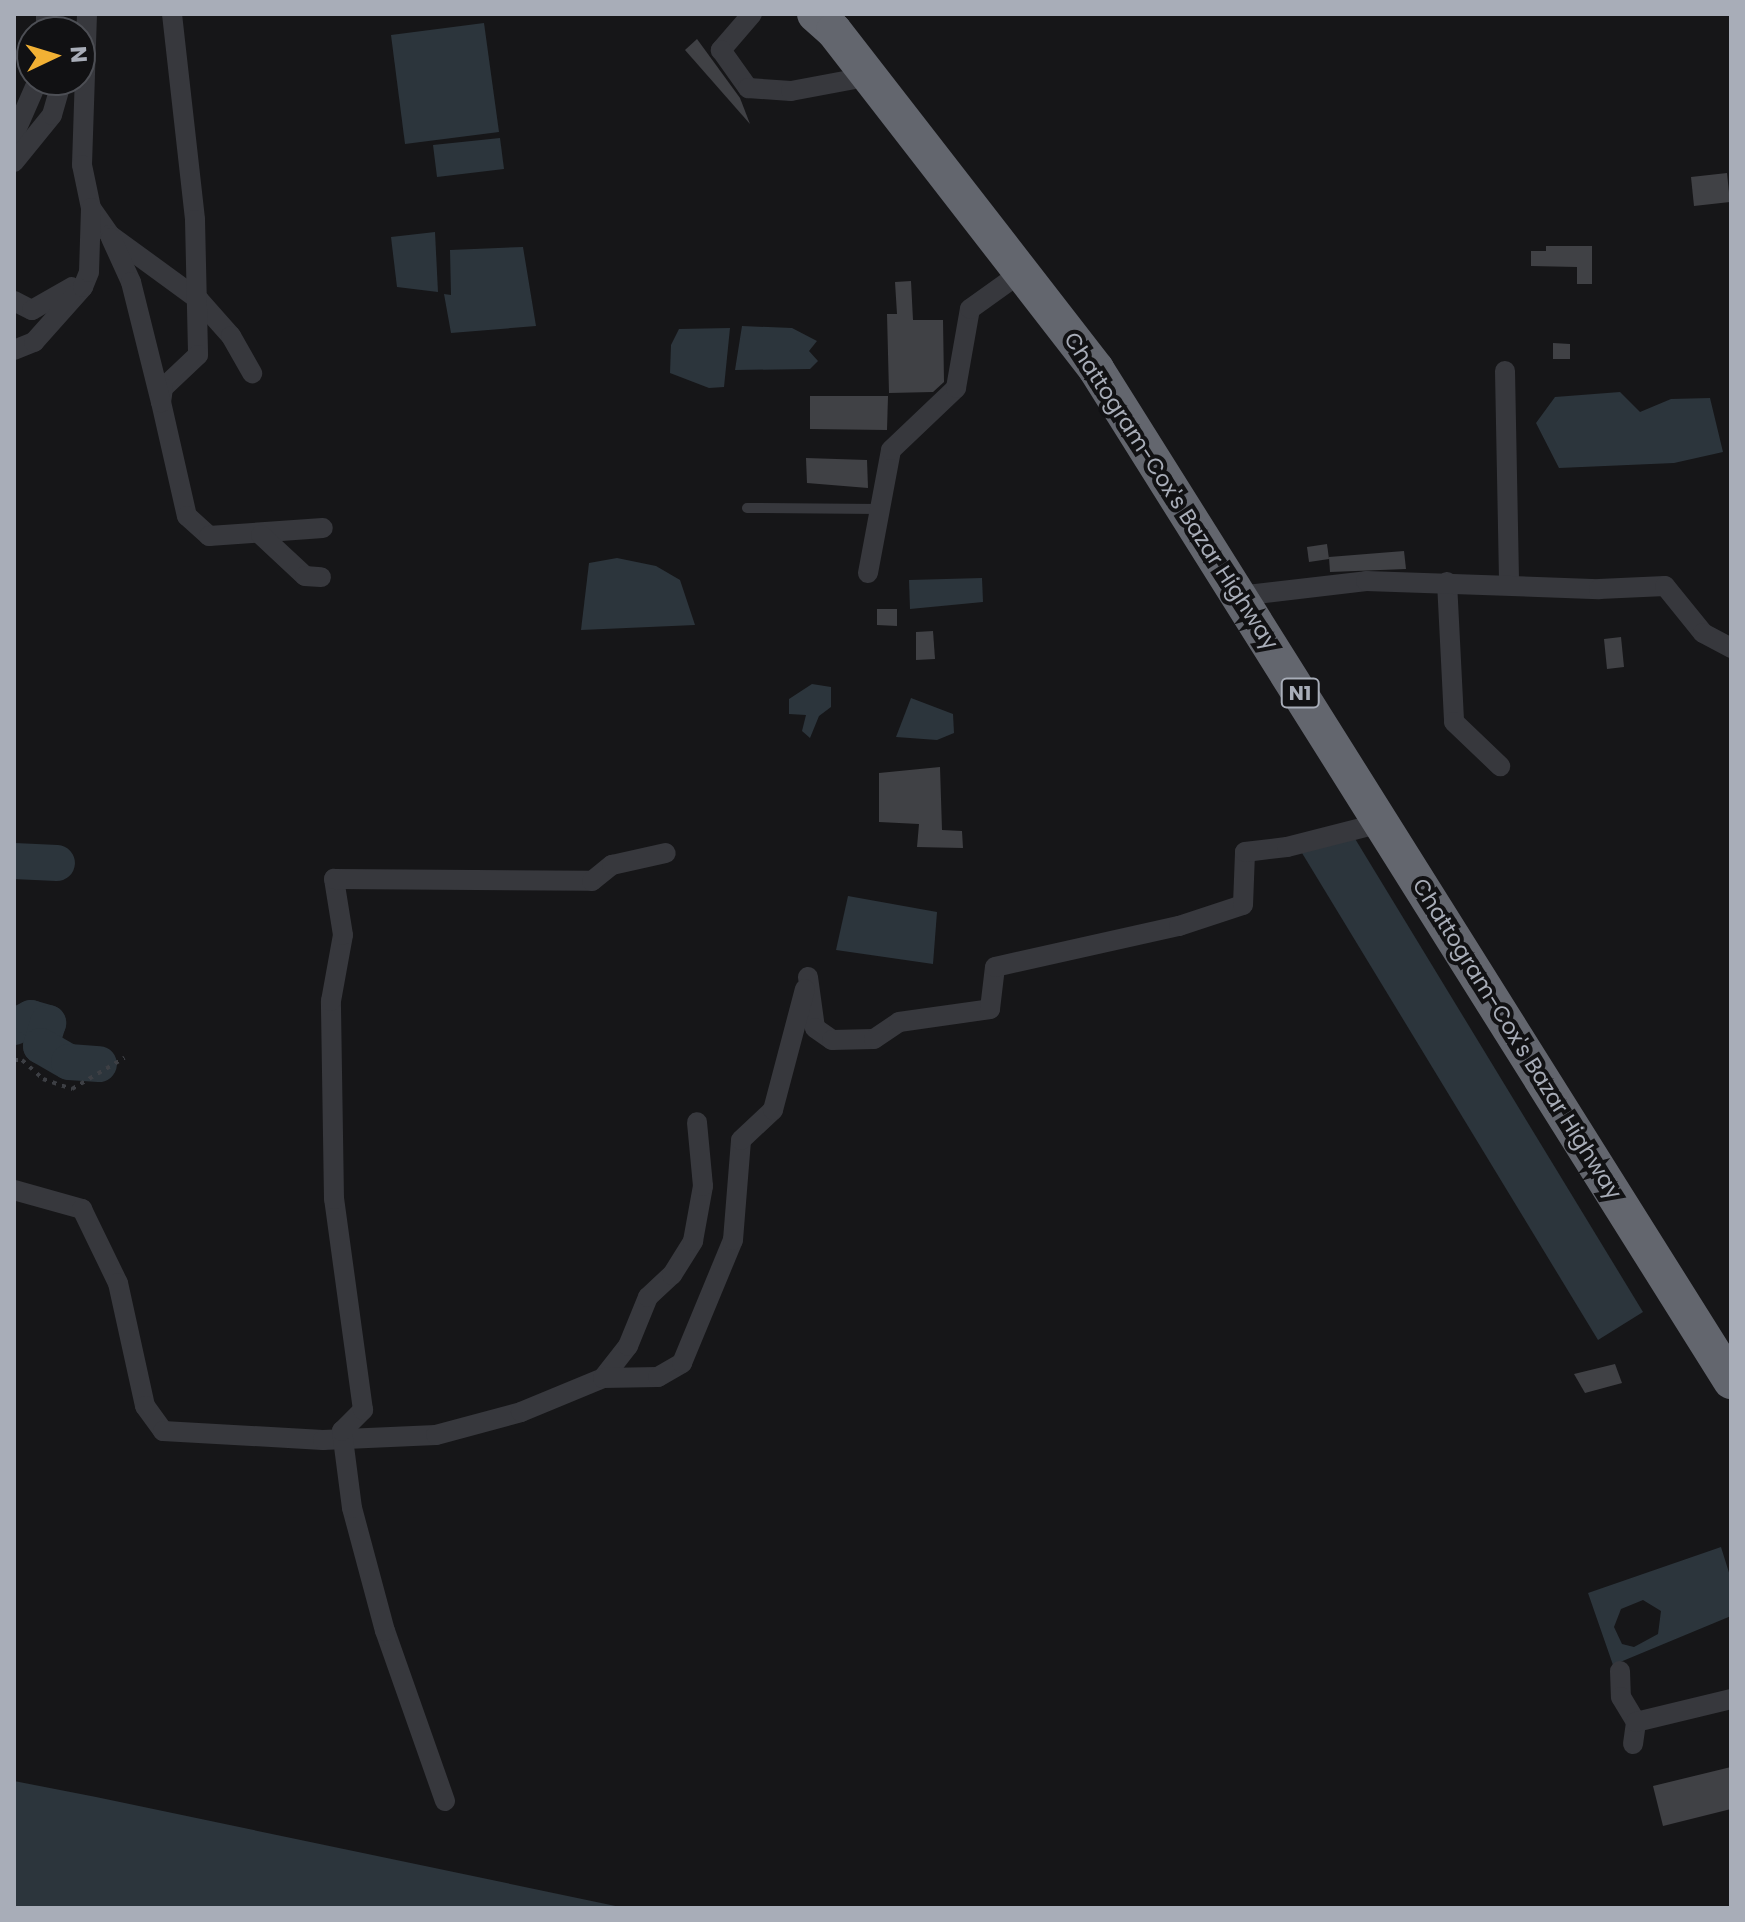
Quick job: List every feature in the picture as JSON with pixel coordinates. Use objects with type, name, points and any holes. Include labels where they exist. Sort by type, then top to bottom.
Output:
[{"type":"highway","name":"Chattogram-Cox's Bazar Highway","points":[[826,20],[866,77],[1023,271],[1096,369],[1731,1381]]},
{"type":"street","points":[[161,402],[163,388],[198,355],[195,220],[172,14]]},
{"type":"street","points":[[752,14],[721,50],[748,88],[791,91],[866,77]]},
{"type":"street","points":[[14,135],[31,96]]},
{"type":"street","points":[[14,162],[52,115],[57,96]]},
{"type":"street","points":[[14,350],[34,342],[86,279],[91,208],[82,165],[83,96]]},
{"type":"street","points":[[91,208],[110,235],[131,282],[180,493],[196,529],[209,536],[261,535],[323,528]]},
{"type":"street","points":[[110,235],[199,300],[231,336],[252,373]]},
{"type":"street","points":[[868,573],[891,450],[956,388],[970,309],[1023,271]]},
{"type":"street","points":[[14,301],[32,310],[86,279]]},
{"type":"street","points":[[1505,371],[1509,584]]},
{"type":"street","points":[[261,535],[305,576],[321,577]]},
{"type":"street","points":[[1239,596],[1366,581],[1599,589],[1665,586],[1703,633],[1731,648]]},
{"type":"street","points":[[1447,582],[1454,722],[1483,745],[1500,766]]},
{"type":"street","points":[[14,1190],[82,1209],[118,1283],[145,1406],[163,1431],[343,1439],[436,1435],[521,1412],[603,1378],[658,1377],[682,1363],[733,1240],[741,1140],[773,1110],[808,977],[815,1028],[832,1040],[874,1039],[899,1022],[990,1009],[995,967],[1179,926],[1243,905],[1245,852],[1287,847],[1381,823]]},
{"type":"street","points":[[445,1801],[385,1631],[352,1508],[342,1431],[363,1410],[334,1199],[331,1001],[343,935],[334,879],[592,881],[612,865],[666,853]]},
{"type":"street","points":[[603,1378],[628,1346],[648,1297],[672,1275],[693,1241],[703,1186],[697,1122]]},
{"type":"street","points":[[1620,1671],[1621,1697],[1636,1722],[1633,1744]]},
{"type":"street","points":[[1636,1722],[1731,1699]]},
{"type":"lane","points":[[747,508],[879,509]]},
{"type":"path","points":[[14,1060],[22,1060],[43,1079],[72,1089],[124,1058]]},
{"type":"shaded area","points":[[484,23],[499,132],[405,144],[391,35]]},
{"type":"shaded area","points":[[500,138],[504,169],[437,177],[433,145]]},
{"type":"shaded area","points":[[435,232],[438,292],[397,287],[391,237]]},
{"type":"shaded area","points":[[523,247],[536,326],[451,333],[444,294],[451,295],[450,250]]},
{"type":"shaded area","points":[[742,326],[792,328],[817,341],[809,351],[818,361],[810,369],[735,370]]},
{"type":"shaded area","points":[[730,328],[724,387],[709,388],[670,373],[671,345],[679,329]]},
{"type":"shaded area","points":[[1620,392],[1640,412],[1671,399],[1710,398],[1723,452],[1674,463],[1559,468],[1536,423],[1555,397]]},
{"type":"shaded area","points":[[617,558],[656,566],[680,580],[695,625],[581,630],[589,563]]},
{"type":"shaded area","points":[[982,578],[983,602],[910,609],[909,580]]},
{"type":"shaded area","points":[[812,684],[831,687],[831,707],[819,716],[810,738],[802,731],[806,715],[789,714],[789,699]]},
{"type":"shaded area","points":[[911,698],[953,714],[954,733],[937,740],[896,737]]},
{"type":"shaded area","points":[[1354,837],[1643,1312],[1598,1340],[1302,853]]},
{"type":"shaded area","points":[[848,896],[937,912],[933,964],[836,950]]},
{"type":"shaded area","points":[[1721,1547],[1731,1579],[1731,1616],[1613,1665],[1588,1593]],"holes":[[[1643,1600],[1661,1611],[1658,1634],[1634,1647],[1622,1644],[1614,1627],[1621,1609]]]},
{"type":"shaded area","points":[[14,1781],[96,1797],[625,1908],[14,1908]]},
{"type":"building","points":[[697,39],[740,98],[750,124],[685,50]]},
{"type":"building","points":[[1727,173],[1730,202],[1694,206],[1691,177]]},
{"type":"building","points":[[1546,246],[1592,246],[1592,284],[1577,284],[1577,267],[1531,266],[1531,251],[1546,251]]},
{"type":"building","points":[[911,281],[913,320],[943,320],[944,382],[933,392],[889,393],[887,314],[897,314],[895,282]]},
{"type":"building","points":[[1553,343],[1570,344],[1570,359],[1553,359]]},
{"type":"building","points":[[810,396],[888,396],[887,430],[810,429]]},
{"type":"building","points":[[806,458],[867,460],[868,488],[807,483]]},
{"type":"building","points":[[1327,544],[1329,559],[1309,562],[1307,547]]},
{"type":"building","points":[[1404,551],[1406,569],[1330,572],[1329,557]]},
{"type":"building","points":[[877,609],[897,609],[897,626],[877,625]]},
{"type":"building","points":[[933,631],[935,659],[916,660],[916,632]]},
{"type":"building","points":[[1621,637],[1624,667],[1607,669],[1604,639]]},
{"type":"building","points":[[940,767],[942,830],[962,831],[963,848],[917,847],[919,824],[879,822],[879,773]]},
{"type":"building","points":[[1615,1364],[1622,1383],[1585,1393],[1574,1374]]},
{"type":"building","points":[[1731,1767],[1731,1809],[1663,1826],[1653,1786]]},
{"type":"waterway","points":[[14,861],[57,863]]},
{"type":"waterway","points":[[14,1027],[31,1018],[48,1023],[41,1046],[69,1062],[99,1064]]}]
